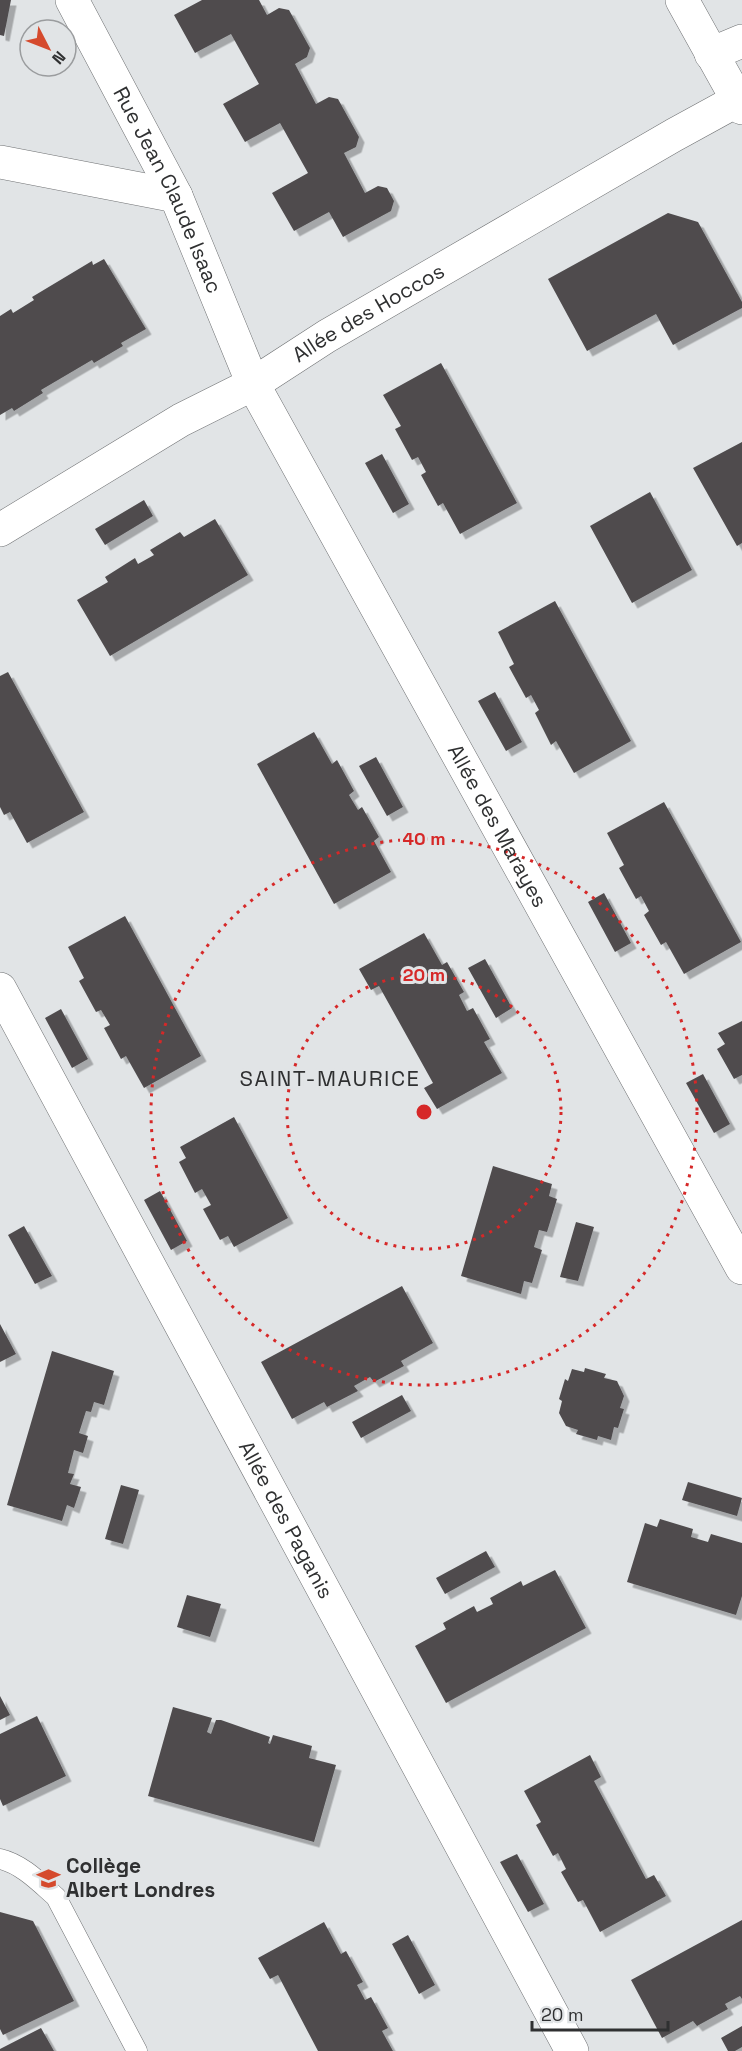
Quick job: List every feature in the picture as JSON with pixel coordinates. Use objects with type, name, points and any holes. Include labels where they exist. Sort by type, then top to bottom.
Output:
[{"type":"street","name":"Rue Jean Claude Isaac","points":[[72,0],[176,196],[253,384]]},
{"type":"street","points":[[682,0],[740,104]]},
{"type":"street","points":[[711,54],[742,41]]},
{"type":"street","name":"Allée des Hoccos","points":[[0,530],[181,420],[253,384],[338,330],[674,135],[740,104]]},
{"type":"street","points":[[0,162],[176,196]]},
{"type":"street","name":"Allée des Marayes","points":[[253,384],[742,1268]]},
{"type":"street","name":"Allée des Paganis","points":[[0,989],[572,2051]]},
{"type":"lane","points":[[0,1859],[9,1861],[35,1878],[56,1897],[137,2051]]},
{"type":"building","points":[[0,0],[11,0],[4,36],[0,35]]},
{"type":"building","points":[[202,0],[259,0],[267,15],[279,8],[289,10],[310,48],[307,57],[295,64],[316,104],[329,97],[338,99],[359,137],[356,147],[344,153],[365,193],[378,186],[387,188],[394,201],[391,211],[343,237],[329,212],[294,231],[272,193],[308,173],[280,123],[245,142],[223,104],[259,84],[231,34],[195,53],[174,15]]},
{"type":"building","points":[[668,213],[698,222],[742,302],[742,308],[673,345],[656,314],[587,351],[548,279]]},
{"type":"building","points":[[104,259],[146,329],[121,343],[123,346],[94,363],[92,360],[41,390],[43,393],[14,411],[12,408],[0,415],[0,316],[11,309],[13,313],[34,300],[32,297],[92,261],[93,265]]},
{"type":"building","points":[[441,363],[517,503],[460,534],[443,503],[438,506],[421,475],[426,472],[418,457],[412,460],[395,429],[401,426],[383,395]]},
{"type":"building","points":[[742,442],[742,543],[737,546],[693,468]]},
{"type":"building","points":[[382,454],[409,504],[393,513],[365,463]]},
{"type":"building","points":[[650,492],[692,570],[632,603],[590,526]]},
{"type":"building","points":[[144,500],[153,516],[105,545],[95,529]]},
{"type":"building","points":[[215,519],[248,575],[110,656],[77,600],[108,582],[105,577],[135,558],[138,564],[154,555],[150,550],[180,532],[184,537]]},
{"type":"building","points":[[555,601],[631,741],[574,773],[556,741],[551,745],[535,713],[539,710],[531,695],[526,698],[509,667],[514,664],[498,632]]},
{"type":"building","points":[[8,672],[84,812],[27,843],[10,812],[4,815],[0,807],[0,676]]},
{"type":"building","points":[[495,692],[522,742],[506,751],[478,701]]},
{"type":"building","points":[[314,732],[332,764],[337,760],[354,791],[349,795],[358,810],[362,807],[379,837],[374,841],[391,872],[334,904],[257,764]]},
{"type":"building","points":[[376,757],[403,807],[387,816],[359,766]]},
{"type":"building","points":[[664,802],[741,942],[684,974],[666,942],[661,945],[644,915],[649,911],[641,896],[636,899],[619,868],[624,865],[607,833]]},
{"type":"building","points":[[604,893],[631,943],[615,952],[588,902]]},
{"type":"building","points":[[125,916],[201,1056],[144,1088],[126,1056],[121,1059],[104,1028],[110,1025],[101,1010],[96,1012],[79,981],[84,978],[68,947]]},
{"type":"building","points":[[424,933],[442,965],[447,962],[464,992],[459,995],[467,1011],[473,1008],[490,1039],[484,1042],[502,1073],[437,1109],[424,1088],[433,1083],[379,986],[371,990],[359,969]]},
{"type":"building","points":[[485,959],[512,1008],[496,1018],[468,968]]},
{"type":"building","points":[[61,1009],[88,1059],[72,1068],[45,1018]]},
{"type":"building","points":[[742,1021],[742,1075],[734,1079],[717,1049],[725,1044],[718,1033]]},
{"type":"building","points":[[703,1074],[730,1124],[714,1133],[686,1083]]},
{"type":"building","points":[[234,1117],[288,1218],[234,1247],[228,1236],[220,1240],[203,1209],[211,1205],[202,1189],[195,1193],[179,1162],[186,1158],[180,1147]]},
{"type":"building","points":[[493,1166],[552,1184],[549,1196],[557,1199],[547,1232],[539,1230],[534,1247],[542,1250],[532,1283],[524,1281],[521,1294],[461,1276]]},
{"type":"building","points":[[160,1191],[187,1241],[171,1250],[144,1200]]},
{"type":"building","points":[[576,1222],[594,1227],[578,1281],[560,1277]]},
{"type":"building","points":[[24,1226],[52,1276],[35,1284],[8,1235]]},
{"type":"building","points":[[402,1286],[433,1343],[401,1361],[404,1366],[374,1382],[370,1377],[354,1386],[358,1391],[327,1407],[324,1402],[292,1419],[261,1362]]},
{"type":"building","points":[[0,1324],[16,1354],[0,1362]]},
{"type":"building","points":[[52,1351],[114,1371],[104,1405],[94,1402],[91,1412],[86,1411],[79,1433],[88,1436],[83,1453],[74,1450],[68,1473],[74,1474],[70,1484],[81,1487],[74,1508],[67,1505],[62,1521],[7,1505]]},
{"type":"building","points":[[585,1368],[606,1374],[604,1378],[617,1381],[624,1396],[620,1408],[624,1409],[618,1428],[614,1427],[611,1440],[598,1436],[597,1440],[576,1434],[578,1430],[566,1426],[559,1413],[562,1401],[559,1399],[565,1379],[568,1381],[572,1369],[584,1372]]},
{"type":"building","points":[[402,1395],[411,1411],[361,1438],[352,1422]]},
{"type":"building","points":[[688,1482],[742,1498],[737,1516],[682,1500]]},
{"type":"building","points":[[121,1485],[139,1490],[123,1544],[105,1539]]},
{"type":"building","points":[[660,1519],[693,1529],[691,1537],[708,1542],[711,1534],[742,1543],[742,1596],[736,1615],[627,1582],[645,1523],[657,1527]]},
{"type":"building","points":[[486,1551],[495,1567],[445,1594],[436,1578]]},
{"type":"building","points":[[555,1570],[586,1628],[446,1703],[415,1646],[446,1629],[443,1623],[474,1606],[477,1612],[493,1604],[490,1598],[521,1581],[523,1586]]},
{"type":"building","points":[[187,1595],[221,1604],[210,1637],[177,1627]]},
{"type":"building","points":[[0,1696],[10,1715],[0,1720]]},
{"type":"building","points":[[173,1707],[212,1718],[207,1732],[211,1734],[216,1720],[221,1720],[270,1737],[268,1743],[270,1744],[273,1735],[312,1746],[309,1758],[336,1765],[314,1842],[148,1796]]},
{"type":"building","points":[[37,1716],[66,1776],[3,1806],[0,1799],[0,1734]]},
{"type":"building","points":[[590,1755],[601,1777],[594,1781],[646,1879],[654,1875],[666,1896],[600,1932],[583,1900],[578,1902],[561,1872],[566,1869],[558,1853],[553,1856],[536,1825],[541,1822],[524,1791]]},
{"type":"building","points":[[517,1854],[544,1904],[528,1912],[500,1862]]},
{"type":"building","points":[[0,1912],[33,1921],[74,2001],[3,2035],[0,2029]]},
{"type":"building","points":[[742,1920],[742,1999],[740,1996],[725,2004],[728,2009],[697,2026],[693,2021],[662,2038],[631,1980]]},
{"type":"building","points":[[324,1922],[341,1954],[346,1951],[363,1982],[357,1985],[365,2000],[371,1997],[388,2028],[382,2031],[393,2051],[318,2051],[278,1975],[270,1979],[258,1958]]},
{"type":"building","points":[[408,1935],[435,1985],[419,1994],[392,1944]]},
{"type":"building","points":[[742,2026],[742,2047],[735,2051],[728,2051],[721,2038]]},
{"type":"building","points":[[41,2028],[54,2051],[0,2051],[0,2049]]},
{"type":"place","name":"Collège Albert Londres","points":[[48,1878]]},
{"type":"district","name":"SAINT-MAURICE","points":[[330,1078]]}]
